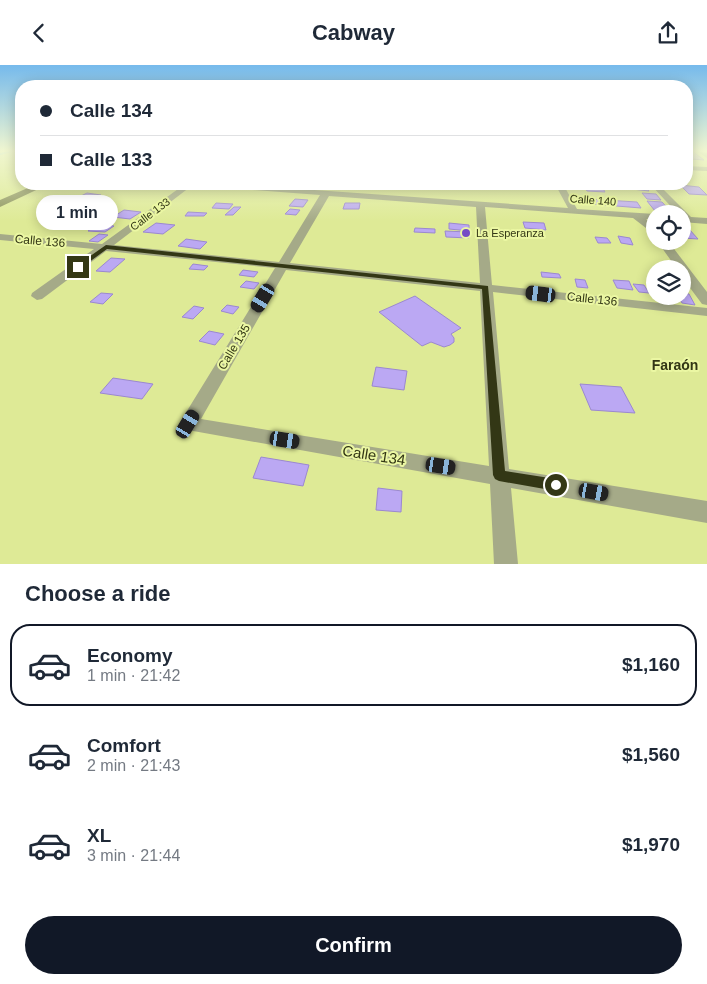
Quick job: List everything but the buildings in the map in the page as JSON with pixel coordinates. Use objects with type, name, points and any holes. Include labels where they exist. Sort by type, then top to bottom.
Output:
[{"type":"main road","points":[[0,205],[31,190]]},
{"type":"street","name":"Calle 133","points":[[37,297],[182,190]]},
{"type":"street","name":"Calle 140","points":[[308,190],[326,193],[646,217]]},
{"type":"street","points":[[562,190],[574,211]]},
{"type":"street","points":[[659,190],[673,205]]},
{"type":"street","name":"Calle 135","points":[[188,424],[326,193]]},
{"type":"street","points":[[480,204],[506,564]]},
{"type":"street","points":[[636,216],[646,224]]},
{"type":"street","points":[[691,219],[707,221]]},
{"type":"street","name":"Calle 136","points":[[0,237],[486,287],[707,312]]},
{"type":"street","points":[[669,250],[707,301]]},
{"type":"street","name":"Calle 134","points":[[188,424],[499,475],[707,512]]},
{"type":"place","name":"La Esperanza","points":[[466,233]]},
{"type":"district","name":"Faraón","points":[[675,365]]},
{"type":"route","points":[[78,267],[106,247],[486,287],[499,475],[556,485]]}]
